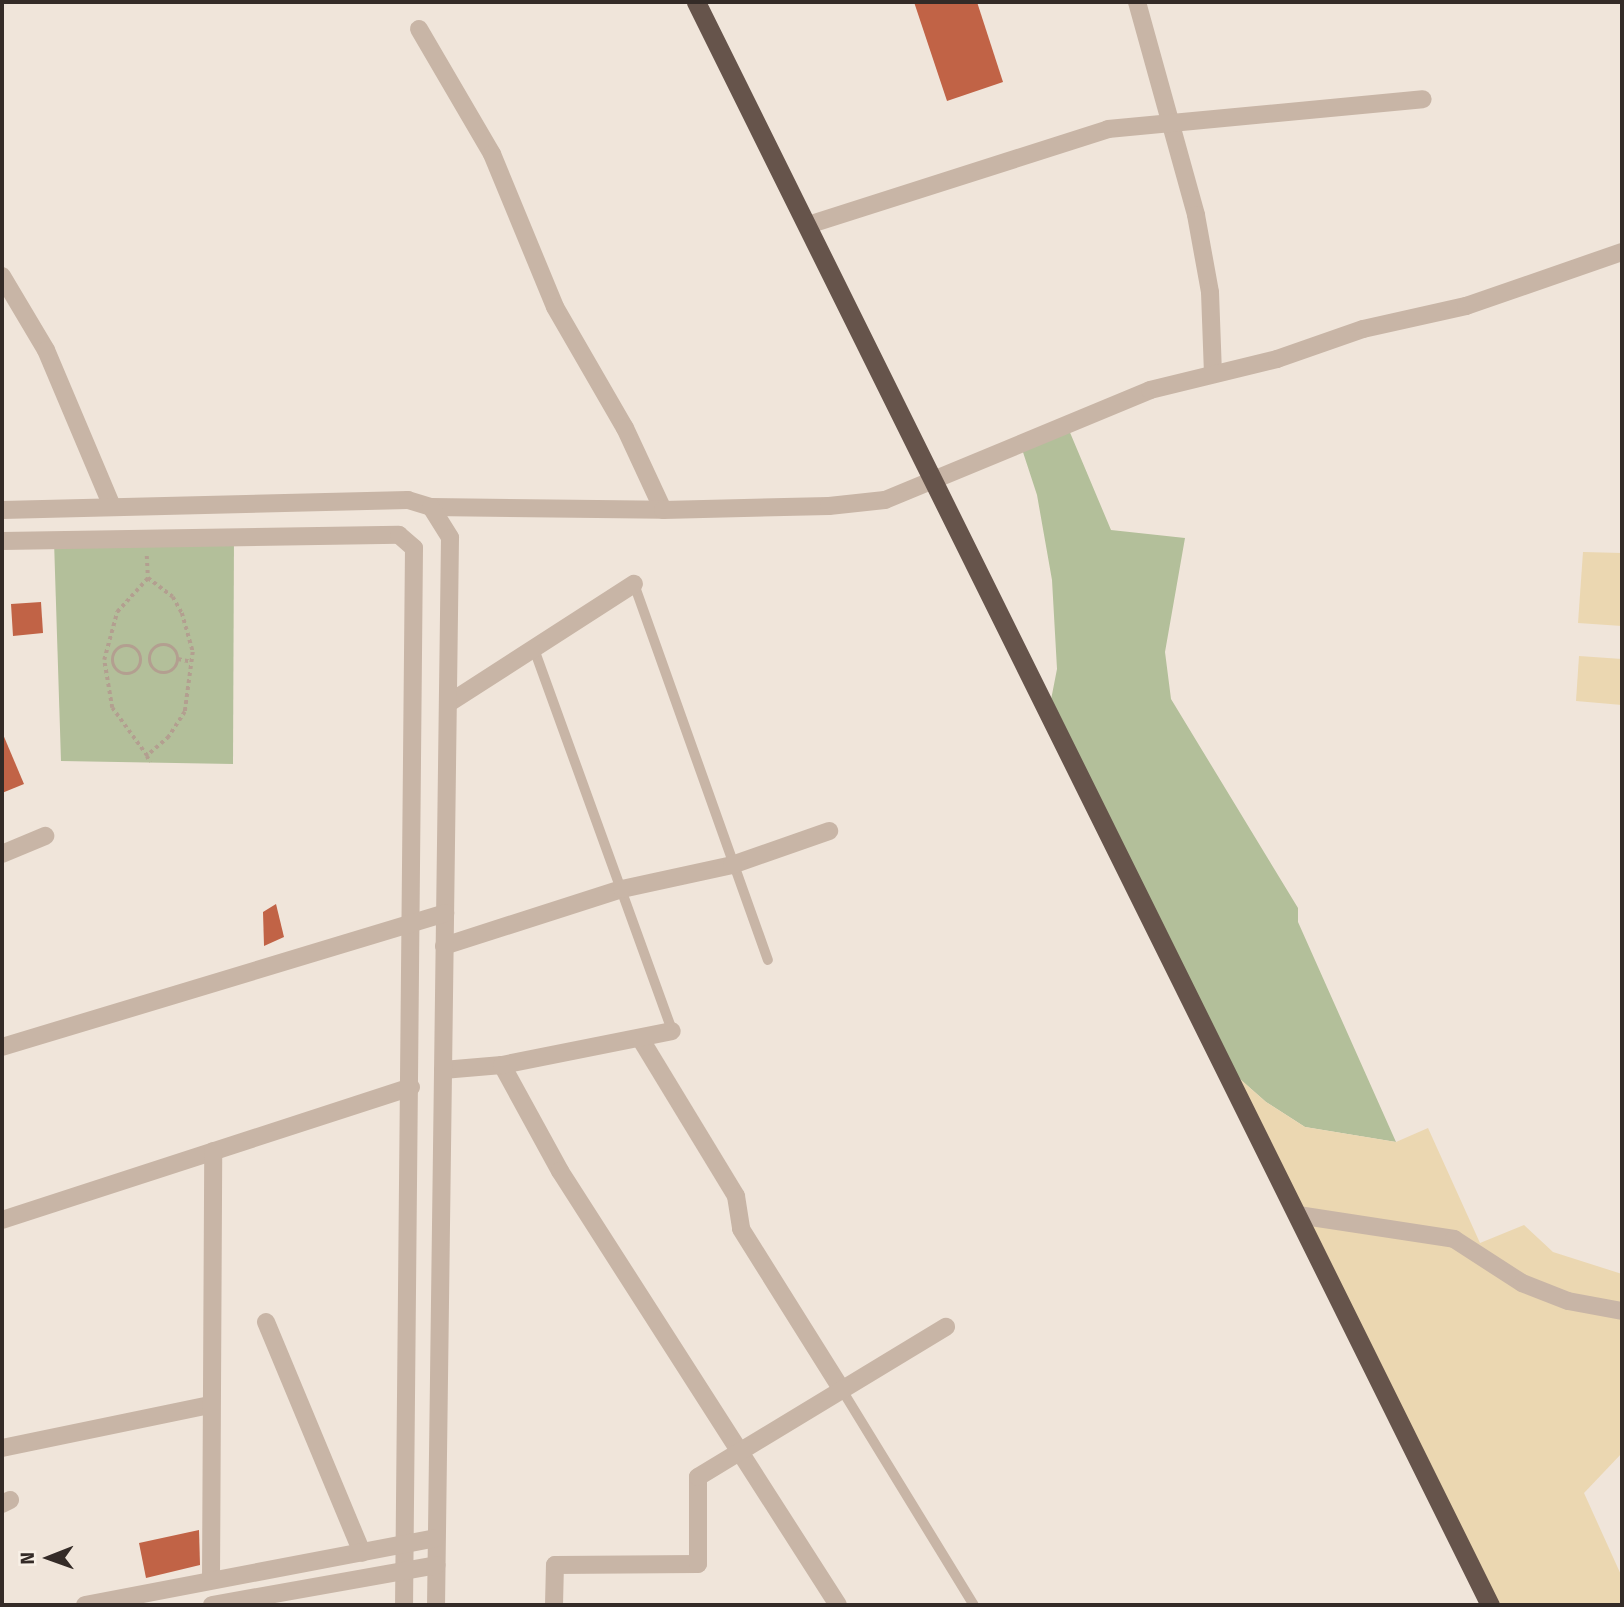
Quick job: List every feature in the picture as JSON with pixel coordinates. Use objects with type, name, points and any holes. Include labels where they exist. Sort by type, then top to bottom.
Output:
[{"type":"highway","points":[[696,2],[1490,1605]]},
{"type":"street","points":[[1137,2],[1171,121],[1210,292],[1213,372]]},
{"type":"street","points":[[419,29],[492,153],[555,307],[625,428],[663,510]]},
{"type":"street","points":[[808,225],[1108,129],[1171,121],[1353,108],[1423,99]]},
{"type":"street","points":[[2,510],[408,500],[431,507],[663,510],[851,504],[885,500],[934,482],[1086,414],[1213,372],[1277,359],[1363,329],[1466,306],[1622,252]]},
{"type":"street","points":[[2,276],[46,350],[112,506]]},
{"type":"street","points":[[431,507],[446,527],[453,554],[444,946],[436,1605]]},
{"type":"street","points":[[2,541],[398,534],[406,538],[417,560],[404,1605]]},
{"type":"street","points":[[449,703],[634,584]]},
{"type":"street","points":[[444,946],[622,889],[732,864],[830,831]]},
{"type":"street","points":[[2,854],[46,836]]},
{"type":"street","points":[[2,1047],[445,913]]},
{"type":"street","points":[[443,1070],[502,1065],[672,1031]]},
{"type":"street","points":[[640,1038],[736,1196],[741,1229],[842,1390]]},
{"type":"street","points":[[502,1065],[560,1171],[838,1605]]},
{"type":"street","points":[[2,1220],[411,1087]]},
{"type":"street","points":[[211,1580],[213,1151]]},
{"type":"street","points":[[1298,1215],[1454,1239],[1522,1283],[1568,1301],[1622,1311]]},
{"type":"street","points":[[266,1322],[362,1553]]},
{"type":"street","points":[[554,1605],[555,1565],[698,1564],[698,1477],[946,1326]]},
{"type":"street","points":[[2,1448],[210,1405]]},
{"type":"street","points":[[85,1605],[436,1538]]},
{"type":"street","points":[[212,1605],[436,1565]]},
{"type":"lane","points":[[634,584],[768,960]]},
{"type":"lane","points":[[534,649],[672,1031]]},
{"type":"lane","points":[[842,1390],[974,1605]]},
{"type":"path","points":[[148,755],[169,737],[185,712],[192,662],[192,639],[182,613],[173,597],[148,578],[117,612],[104,660],[112,708],[148,755],[150,762]]},
{"type":"path","points":[[104,660],[113,660],[125,674],[134,673],[141,661],[137,649],[129,646],[120,648],[113,660]]},
{"type":"path","points":[[163,646],[175,650],[178,659],[176,668],[164,673],[155,670],[151,660],[152,653],[163,646]]},
{"type":"path","points":[[178,659],[192,662]]},
{"type":"path","points":[[141,661],[151,660]]},
{"type":"green space","points":[[1066,423],[1111,530],[1185,538],[1165,652],[1171,699],[1298,908],[1298,922],[1396,1142],[1305,1127],[1266,1102],[1224,1065],[1049,710],[1057,669],[1052,580],[1037,495],[1020,443]]},
{"type":"green space","points":[[234,535],[233,764],[61,761],[54,541]]},
{"type":"sand","points":[[1583,552],[1622,553],[1622,626],[1578,623]]},
{"type":"sand","points":[[1579,656],[1622,659],[1622,705],[1576,701]]},
{"type":"sand","points":[[1224,1065],[1266,1102],[1305,1127],[1396,1142],[1428,1128],[1480,1243],[1524,1225],[1553,1252],[1622,1274],[1622,1453],[1584,1493],[1622,1577],[1622,1605],[1490,1605]]},
{"type":"building","points":[[914,2],[977,2],[1003,82],[947,101]]},
{"type":"building","points":[[41,602],[43,633],[13,636],[11,604]]},
{"type":"building","points":[[2,732],[24,784],[2,793]]},
{"type":"building","points":[[276,904],[284,937],[264,946],[263,912]]},
{"type":"building","points":[[199,1530],[200,1565],[146,1578],[139,1543]]}]
